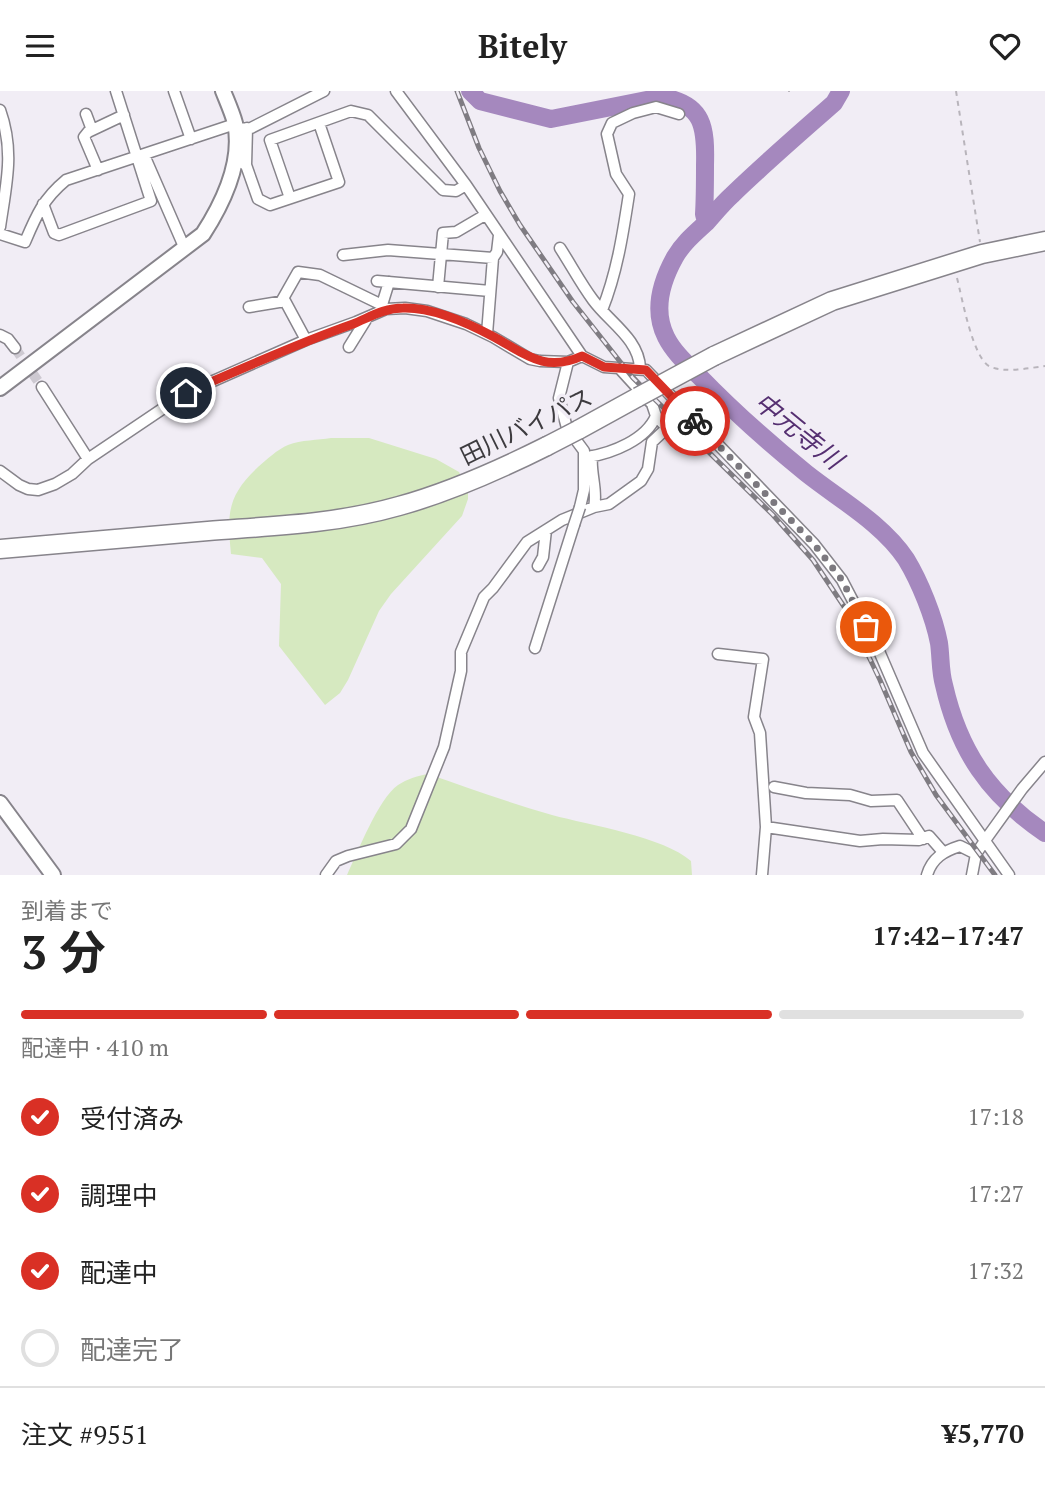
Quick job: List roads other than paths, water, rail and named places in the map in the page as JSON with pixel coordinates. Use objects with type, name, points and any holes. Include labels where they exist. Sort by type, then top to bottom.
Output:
[{"type":"highway","name":"田川バイパス","points":[[0,549],[299,524],[399,506],[497,472],[714,356],[832,301],[982,254],[1045,241]]},
{"type":"street","points":[[116,91],[141,156],[185,249]]},
{"type":"street","points":[[174,91],[191,139]]},
{"type":"street","points":[[223,91],[239,127],[240,162],[262,203],[270,205],[339,182],[319,123]]},
{"type":"street","points":[[0,234],[24,242],[50,193],[66,180],[191,139],[239,127],[324,91]]},
{"type":"street","points":[[396,91],[466,185],[582,356],[604,367],[640,368],[652,375],[814,544],[842,580],[879,651],[923,753],[1009,875]]},
{"type":"street","points":[[601,310],[620,249],[629,194],[616,174],[607,134],[612,123],[633,113],[656,107],[679,114]]},
{"type":"street","points":[[0,110],[10,154],[0,227]]},
{"type":"street","points":[[290,198],[270,140],[351,111],[368,115],[436,185],[450,192],[466,185]]},
{"type":"street","points":[[86,114],[92,130]]},
{"type":"street","points":[[98,170],[84,137],[92,130],[124,115]]},
{"type":"street","points":[[43,204],[54,233],[60,235],[150,201],[141,156]]},
{"type":"street","points":[[0,388],[203,234],[240,162]]},
{"type":"street","points":[[438,287],[443,233],[456,232],[485,215]]},
{"type":"street","points":[[487,334],[493,258],[497,252],[499,235]]},
{"type":"street","points":[[560,248],[601,310],[633,345],[639,355],[640,368]]},
{"type":"street","points":[[343,255],[388,250],[493,258]]},
{"type":"street","points":[[281,302],[299,272],[320,275],[381,308],[405,307],[427,311],[487,334],[530,359],[568,362],[582,356]]},
{"type":"street","points":[[376,281],[490,291]]},
{"type":"street","points":[[0,471],[19,485],[38,490],[55,484],[186,393],[306,340],[367,318],[381,308],[389,282]]},
{"type":"street","points":[[249,307],[285,301],[306,340]]},
{"type":"street","points":[[349,347],[367,318]]},
{"type":"street","points":[[0,335],[8,339],[15,348]]},
{"type":"street","points":[[568,362],[559,398],[567,428],[588,457],[596,501],[594,507]]},
{"type":"street","points":[[620,369],[652,404],[656,416],[667,428]]},
{"type":"street","points":[[42,387],[88,459]]},
{"type":"street","points":[[326,875],[336,861],[396,844],[411,829],[444,747],[461,671],[461,652],[484,597],[527,543],[562,520],[609,504],[641,481],[648,469],[652,442],[688,414]]},
{"type":"street","points":[[588,457],[620,448],[652,425],[656,416]]},
{"type":"street","points":[[535,648],[580,507],[588,457]]},
{"type":"street","points":[[538,566],[543,557],[546,530]]},
{"type":"street","points":[[718,654],[763,659],[754,717],[760,733],[766,827],[762,875]]},
{"type":"street","points":[[972,875],[976,854],[1022,789],[1045,762]]},
{"type":"street","points":[[774,787],[806,793],[850,795],[871,801],[897,800],[923,839]]},
{"type":"street","points":[[0,803],[52,875]]},
{"type":"street","points":[[766,827],[860,841],[923,839],[929,836],[943,852]]},
{"type":"street","points":[[927,875],[929,868],[943,852],[960,846],[976,854]]},
{"type":"waterway","points":[[470,91],[480,101],[551,119],[662,97],[687,105],[700,120],[705,140],[706,222]]},
{"type":"waterway","name":"中元寺川","points":[[841,91],[834,103],[744,183],[682,247],[670,267],[660,297],[662,327],[677,354],[726,403],[806,473],[873,523],[906,559],[934,622],[950,709],[968,751],[992,787],[1045,833]]},
{"type":"tunnel","points":[[15,348],[42,387]]},
{"type":"railway","points":[[457,91],[479,148],[500,191],[573,302],[633,378],[773,515],[813,560],[847,611],[911,752],[936,795],[995,875]]}]
